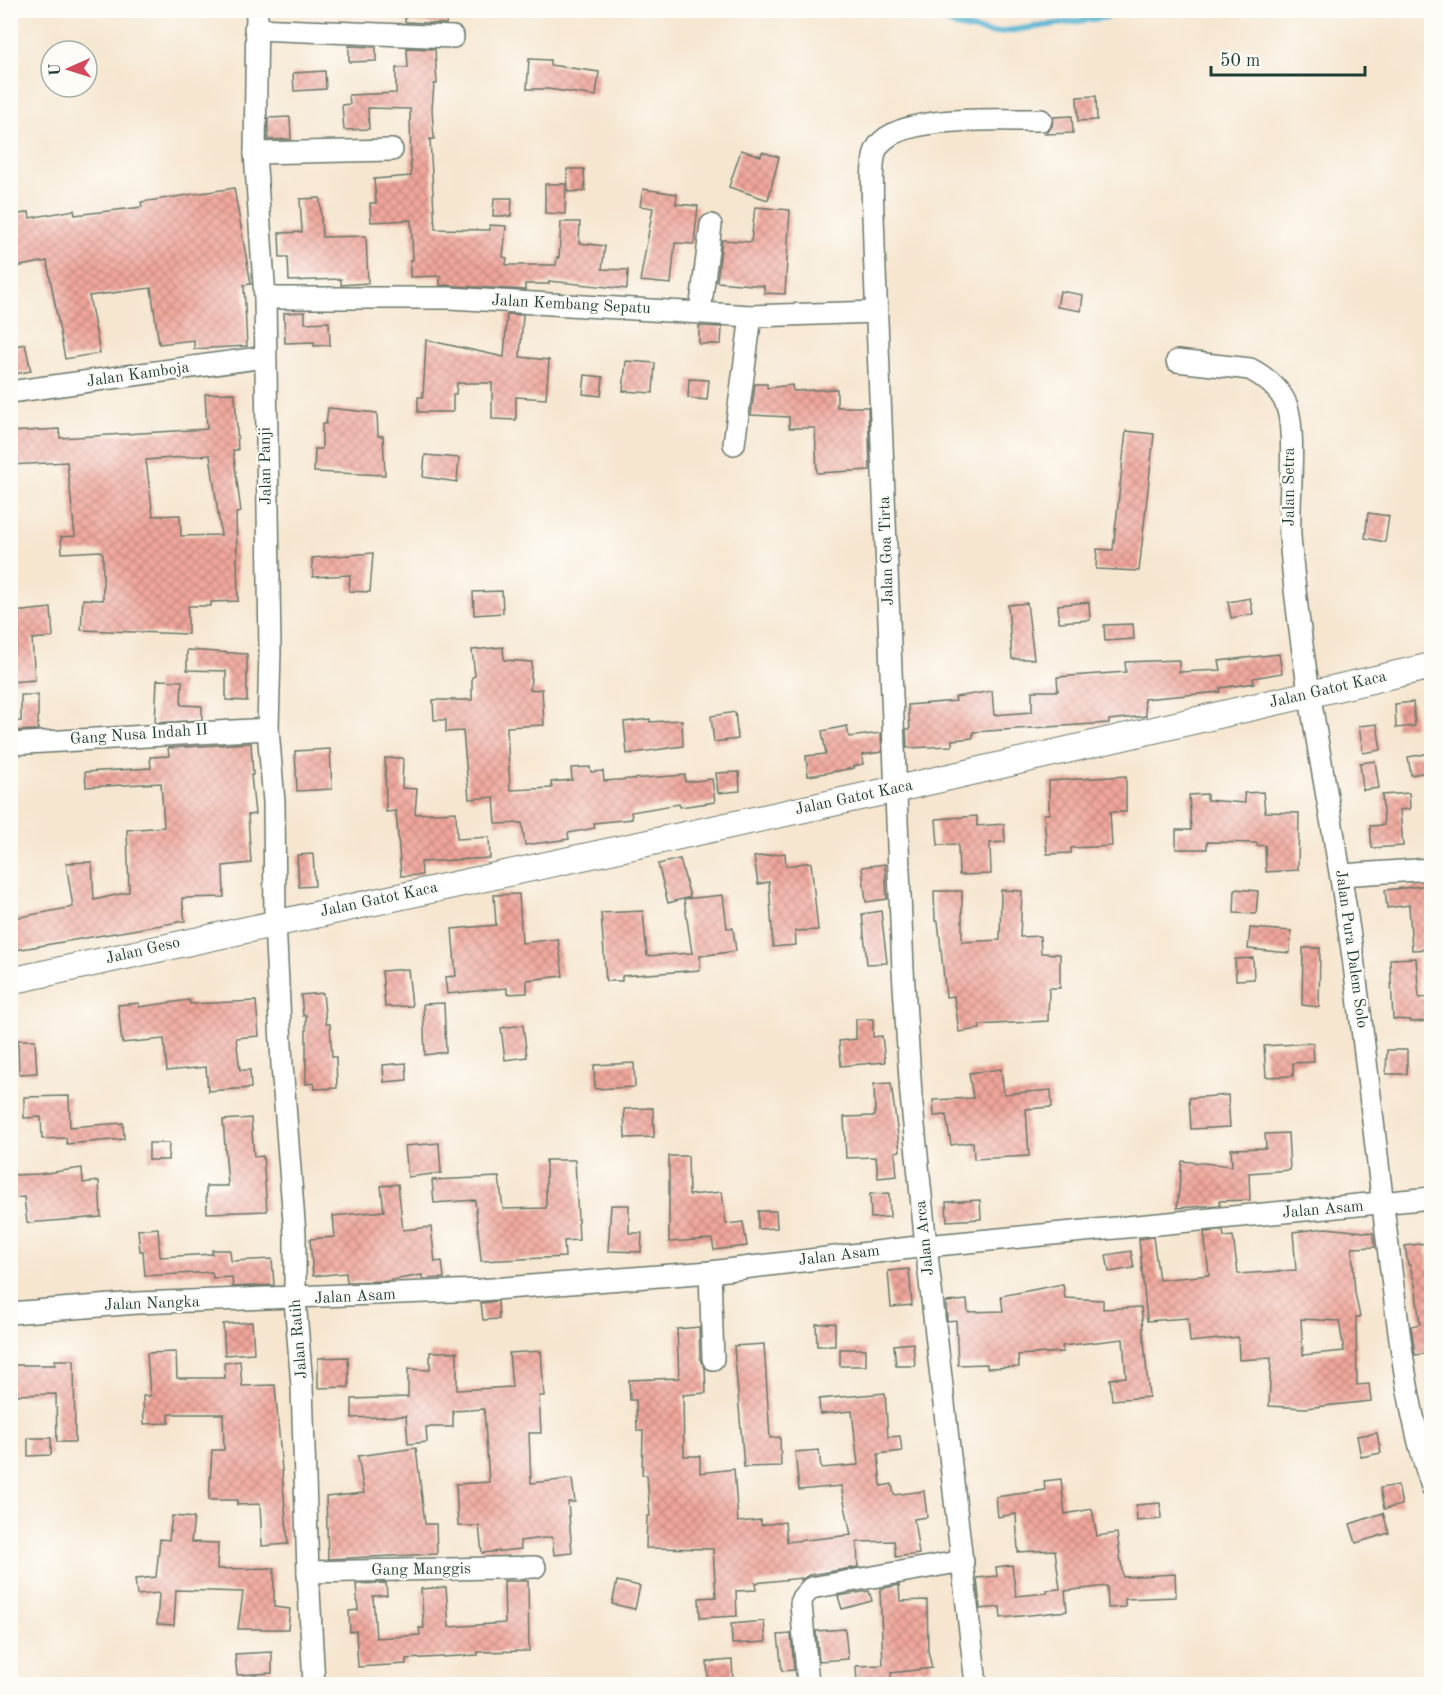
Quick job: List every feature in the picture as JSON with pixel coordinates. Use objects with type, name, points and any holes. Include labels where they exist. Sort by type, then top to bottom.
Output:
[{"type":"main road","name":"Jalan Gatot Kaca","points":[[275,922],[897,789],[1431,666]]},
{"type":"main road","name":"Jalan Geso","points":[[10,981],[275,922]]},
{"type":"street","points":[[256,20],[453,37]]},
{"type":"street","name":"Jalan Panji","points":[[256,20],[255,153],[265,298],[270,651],[268,729],[274,802],[275,922]]},
{"type":"street","name":"Jalan Goa Tirta","points":[[897,789],[877,312],[874,160],[878,145],[903,128],[925,123],[1041,120]]},
{"type":"street","points":[[255,153],[392,150]]},
{"type":"street","points":[[700,312],[711,225]]},
{"type":"street","name":"Jalan Kembang Sepatu","points":[[265,298],[450,298],[751,316],[877,312]]},
{"type":"street","points":[[734,444],[751,316]]},
{"type":"street","name":"Jalan Kamboja","points":[[10,392],[265,357]]},
{"type":"street","name":"Jalan Setra","points":[[1177,361],[1250,369],[1264,377],[1286,405],[1290,417],[1290,534],[1309,694]]},
{"type":"street","name":"Jalan Pura Dalem Solo","points":[[1309,694],[1341,875],[1356,979],[1405,1379],[1418,1445],[1431,1487]]},
{"type":"street","name":"Gang Nusa Indah II","points":[[10,744],[268,729]]},
{"type":"street","name":"Jalan Arca","points":[[897,789],[903,970],[926,1246],[976,1684]]},
{"type":"street","points":[[1341,875],[1431,869]]},
{"type":"street","name":"Jalan Ratih","points":[[275,922],[282,1065],[295,1235],[295,1299],[303,1386],[308,1572],[314,1684]]},
{"type":"street","name":"Jalan Asam","points":[[295,1299],[480,1290],[710,1272],[926,1246],[1431,1198]]},
{"type":"street","points":[[710,1272],[713,1359]]},
{"type":"street","name":"Jalan Nangka","points":[[10,1313],[137,1303],[295,1299]]},
{"type":"street","points":[[808,1684],[801,1604],[802,1598],[812,1588],[963,1561]]},
{"type":"street","name":"Gang Manggis","points":[[308,1572],[535,1567]]},
{"type":"building","points":[[406,10],[448,10],[446,24],[405,22]]},
{"type":"building","points":[[349,46],[376,47],[376,61],[349,62]]},
{"type":"building","points":[[407,48],[435,49],[437,84],[434,84],[432,109],[434,139],[430,139],[435,229],[490,230],[490,225],[506,226],[503,257],[507,258],[506,265],[556,265],[557,257],[559,258],[561,222],[580,222],[579,243],[605,246],[602,269],[628,270],[627,289],[549,281],[549,284],[525,284],[525,290],[440,285],[440,276],[410,277],[410,260],[413,260],[411,220],[371,222],[370,203],[376,203],[374,179],[411,176],[410,109],[368,108],[369,129],[344,130],[342,105],[350,104],[349,95],[396,93],[396,68],[408,68]]},
{"type":"building","points":[[529,59],[550,60],[550,65],[599,72],[596,96],[548,89],[527,89]]},
{"type":"building","points":[[325,71],[326,89],[294,91],[293,73]]},
{"type":"building","points":[[1096,96],[1097,120],[1078,121],[1077,97]]},
{"type":"building","points":[[1072,116],[1073,133],[1045,134],[1052,126],[1053,117]]},
{"type":"building","points":[[290,117],[291,139],[268,140],[268,118]]},
{"type":"building","points":[[741,150],[761,156],[762,152],[779,157],[768,200],[729,187]]},
{"type":"building","points":[[567,169],[584,169],[585,191],[568,192]]},
{"type":"building","points":[[545,184],[566,184],[565,214],[545,213]]},
{"type":"building","points":[[234,188],[251,284],[244,285],[247,346],[194,349],[194,340],[159,344],[151,288],[89,296],[100,353],[65,359],[47,261],[10,268],[10,216],[29,212],[30,218],[74,210],[75,215],[142,207],[141,202]]},
{"type":"building","points":[[643,189],[677,194],[676,204],[698,206],[694,244],[675,243],[671,284],[640,281],[653,208],[640,206]]},
{"type":"building","points":[[320,198],[322,237],[366,236],[368,283],[341,285],[341,279],[289,281],[288,257],[280,257],[279,233],[302,232],[300,199]]},
{"type":"building","points":[[494,198],[512,198],[511,216],[493,216]]},
{"type":"building","points":[[755,207],[790,210],[785,294],[764,293],[764,286],[717,282],[722,240],[751,242]]},
{"type":"building","points":[[1060,291],[1083,295],[1081,311],[1057,307]]},
{"type":"building","points":[[305,312],[305,323],[329,322],[330,345],[314,346],[314,342],[285,343],[284,313]]},
{"type":"building","points":[[507,314],[523,315],[520,357],[549,360],[546,399],[516,397],[516,420],[492,419],[492,383],[457,383],[456,394],[453,394],[453,412],[418,412],[418,397],[423,397],[426,340],[504,357]]},
{"type":"building","points":[[699,326],[722,327],[721,344],[699,344]]},
{"type":"building","points":[[25,344],[31,371],[10,375],[10,347]]},
{"type":"building","points":[[626,361],[655,363],[653,393],[623,391]]},
{"type":"building","points":[[585,375],[603,377],[601,396],[583,394]]},
{"type":"building","points":[[689,379],[709,380],[707,400],[688,398]]},
{"type":"building","points":[[755,384],[767,384],[767,388],[792,385],[793,391],[837,389],[837,407],[868,407],[870,470],[817,473],[815,428],[789,428],[789,417],[751,415]]},
{"type":"building","points":[[235,393],[238,450],[233,450],[241,512],[236,513],[238,601],[211,602],[211,606],[188,606],[188,634],[81,630],[83,599],[103,600],[103,554],[100,551],[62,553],[61,537],[75,536],[67,462],[10,465],[10,432],[59,429],[60,438],[207,429],[205,394]],"holes":[[[210,455],[221,535],[181,536],[180,515],[153,516],[146,460]]]},
{"type":"building","points":[[328,408],[377,413],[378,436],[383,436],[385,475],[314,472],[315,449],[322,449],[322,424],[326,424]]},
{"type":"building","points":[[1126,431],[1154,434],[1139,571],[1096,569],[1097,549],[1113,550]]},
{"type":"building","points":[[425,455],[459,458],[457,482],[423,477]]},
{"type":"building","points":[[1368,513],[1389,516],[1385,542],[1365,538]]},
{"type":"building","points":[[373,553],[370,592],[349,591],[350,575],[313,577],[312,558]]},
{"type":"building","points":[[502,591],[503,613],[474,615],[473,592]]},
{"type":"building","points":[[1250,598],[1253,614],[1231,618],[1228,602]]},
{"type":"building","points":[[1089,602],[1090,620],[1059,622],[1058,605]]},
{"type":"building","points":[[1027,603],[1034,659],[1012,659],[1008,605]]},
{"type":"building","points":[[51,608],[53,637],[32,639],[35,680],[10,682],[10,649],[16,648],[14,612]]},
{"type":"building","points":[[1133,624],[1134,639],[1105,641],[1104,625]]},
{"type":"building","points":[[503,647],[504,660],[532,662],[530,690],[542,689],[544,725],[507,727],[510,790],[552,788],[551,782],[572,780],[571,768],[590,767],[591,772],[603,771],[604,781],[685,775],[685,782],[712,779],[715,802],[680,807],[679,804],[631,812],[632,819],[594,823],[595,828],[568,833],[569,839],[525,845],[522,823],[496,824],[494,797],[469,799],[463,731],[446,732],[446,720],[434,720],[433,700],[472,700],[472,677],[475,676],[472,650]]},
{"type":"building","points":[[187,650],[247,654],[247,701],[226,700],[226,671],[187,670]]},
{"type":"building","points":[[1279,654],[1282,673],[1253,678],[1254,683],[1220,688],[1220,692],[1144,699],[1146,716],[1109,720],[1109,723],[973,732],[973,738],[952,740],[952,746],[907,748],[906,729],[910,729],[908,705],[956,701],[955,697],[992,691],[994,715],[1032,712],[1032,691],[1058,691],[1057,677],[1126,672],[1125,662],[1179,660],[1179,672],[1221,670],[1219,661]]},
{"type":"building","points":[[157,680],[182,681],[181,705],[202,706],[202,720],[155,723]]},
{"type":"building","points":[[21,695],[38,695],[38,730],[10,731],[10,722],[21,721]]},
{"type":"building","points":[[1413,702],[1415,726],[1396,728],[1395,704]]},
{"type":"building","points":[[735,712],[738,739],[714,742],[711,716]]},
{"type":"building","points":[[650,719],[650,722],[682,720],[683,746],[627,754],[624,722]]},
{"type":"building","points":[[1377,724],[1381,750],[1363,753],[1359,726]]},
{"type":"building","points":[[847,726],[849,737],[881,733],[882,752],[862,755],[863,764],[854,766],[854,768],[808,776],[806,756],[826,754],[822,731]]},
{"type":"building","points":[[251,743],[255,814],[248,815],[251,863],[223,866],[224,897],[182,898],[185,921],[10,951],[10,919],[73,907],[66,863],[92,862],[94,900],[129,892],[127,830],[164,827],[161,783],[86,787],[85,772],[151,768],[150,757],[169,756],[168,748]]},
{"type":"building","points":[[330,749],[332,789],[297,791],[295,751]]},
{"type":"building","points":[[1431,753],[1431,771],[1411,775],[1408,757]]},
{"type":"building","points":[[385,758],[403,758],[402,788],[417,789],[415,814],[456,812],[457,839],[489,837],[490,858],[421,862],[422,875],[401,876],[396,811],[386,812]]},
{"type":"building","points":[[1375,761],[1379,788],[1363,790],[1360,763]]},
{"type":"building","points":[[739,772],[740,791],[718,793],[716,773]]},
{"type":"building","points":[[1126,776],[1126,812],[1110,812],[1112,846],[1071,848],[1071,853],[1047,854],[1044,814],[1049,814],[1049,781]]},
{"type":"building","points":[[1263,792],[1265,812],[1299,813],[1298,870],[1266,872],[1265,845],[1257,846],[1257,843],[1207,842],[1207,849],[1176,849],[1176,830],[1191,830],[1189,795],[1207,794],[1207,800],[1245,803],[1244,793]]},
{"type":"building","points":[[1409,793],[1410,809],[1400,810],[1403,846],[1372,848],[1370,826],[1384,825],[1382,795]]},
{"type":"building","points":[[977,816],[977,826],[1004,824],[1005,842],[990,843],[991,874],[959,875],[958,844],[938,845],[936,819]]},
{"type":"building","points":[[785,853],[786,866],[811,862],[818,930],[795,931],[796,945],[773,947],[769,882],[758,884],[754,857]]},
{"type":"building","points":[[313,854],[315,886],[299,887],[297,855]]},
{"type":"building","points":[[680,859],[690,897],[668,903],[658,864]]},
{"type":"building","points":[[885,864],[887,899],[866,902],[862,867]]},
{"type":"building","points":[[1431,885],[1431,949],[1412,950],[1409,905],[1387,908],[1385,890]]},
{"type":"building","points":[[1235,889],[1258,891],[1256,914],[1234,913]]},
{"type":"building","points":[[1001,890],[1022,891],[1020,937],[1040,936],[1041,953],[1060,954],[1060,988],[1049,988],[1048,1021],[979,1025],[980,1029],[959,1032],[954,996],[946,997],[938,921],[935,921],[934,891],[962,891],[962,942],[1000,940]]},
{"type":"building","points":[[519,894],[522,943],[558,939],[563,976],[527,980],[527,993],[507,994],[507,988],[447,994],[445,977],[456,976],[452,929],[496,925],[494,895]]},
{"type":"building","points":[[723,895],[727,928],[733,928],[736,951],[700,956],[700,970],[622,976],[622,981],[606,981],[601,913],[643,911],[647,956],[692,953],[684,899]]},
{"type":"building","points":[[881,911],[887,963],[867,964],[862,914]]},
{"type":"building","points":[[1250,928],[1291,931],[1290,953],[1248,949]]},
{"type":"building","points":[[1303,948],[1320,948],[1319,1007],[1302,1005]]},
{"type":"building","points":[[1253,958],[1254,979],[1236,980],[1235,959]]},
{"type":"building","points":[[1416,958],[1419,998],[1431,997],[1431,1021],[1410,1022],[1410,1020],[1393,1019],[1390,959]]},
{"type":"building","points":[[408,969],[412,1006],[385,1007],[382,971]]},
{"type":"building","points":[[323,993],[326,1024],[330,1024],[332,1057],[336,1057],[337,1088],[315,1089],[314,1083],[306,1084],[306,1015],[303,1016],[301,995]]},
{"type":"building","points":[[189,1000],[190,1004],[256,1001],[259,1036],[236,1038],[240,1070],[250,1070],[251,1088],[208,1091],[206,1067],[167,1071],[164,1039],[122,1043],[118,1005],[139,1003],[139,1007]]},
{"type":"building","points":[[444,1003],[446,1052],[425,1055],[423,1004]]},
{"type":"building","points":[[856,1019],[873,1019],[873,1037],[882,1036],[885,1062],[841,1066],[839,1041],[856,1039]]},
{"type":"building","points":[[523,1025],[527,1057],[505,1060],[501,1028]]},
{"type":"building","points":[[18,1040],[35,1040],[37,1073],[19,1074]]},
{"type":"building","points":[[1313,1043],[1314,1062],[1293,1063],[1293,1076],[1266,1077],[1264,1046]]},
{"type":"building","points":[[1387,1050],[1407,1050],[1407,1074],[1386,1074]]},
{"type":"building","points":[[406,1063],[407,1080],[384,1082],[383,1065]]},
{"type":"building","points":[[634,1063],[635,1087],[595,1089],[594,1065]]},
{"type":"building","points":[[1001,1069],[1004,1094],[1051,1090],[1052,1107],[1026,1109],[1029,1156],[974,1159],[973,1142],[951,1145],[946,1115],[934,1116],[933,1100],[973,1098],[969,1073]]},
{"type":"building","points":[[891,1083],[900,1151],[895,1152],[897,1176],[878,1178],[876,1157],[846,1158],[844,1117],[875,1116],[874,1084]]},
{"type":"building","points":[[1228,1095],[1230,1127],[1191,1129],[1189,1098]]},
{"type":"building","points":[[69,1096],[70,1127],[123,1123],[124,1139],[67,1144],[66,1138],[42,1139],[41,1117],[24,1118],[24,1097]]},
{"type":"building","points":[[653,1108],[654,1137],[625,1138],[624,1109]]},
{"type":"building","points":[[251,1118],[254,1157],[263,1156],[267,1211],[207,1213],[206,1186],[228,1186],[223,1120]]},
{"type":"building","points":[[1288,1133],[1290,1170],[1249,1173],[1250,1200],[1219,1201],[1220,1205],[1177,1208],[1182,1161],[1232,1166],[1231,1149],[1266,1148],[1265,1134]]},
{"type":"building","points":[[149,1143],[169,1143],[168,1160],[149,1160]]},
{"type":"building","points":[[439,1143],[441,1173],[408,1177],[405,1146]]},
{"type":"building","points":[[669,1156],[688,1156],[689,1195],[722,1192],[726,1224],[743,1222],[747,1246],[714,1250],[712,1239],[669,1242]]},
{"type":"building","points":[[546,1160],[575,1160],[579,1240],[564,1241],[565,1257],[481,1261],[475,1200],[434,1203],[432,1180],[499,1177],[503,1209],[546,1208]]},
{"type":"building","points":[[82,1168],[83,1183],[99,1181],[101,1217],[27,1223],[24,1197],[12,1198],[11,1175]]},
{"type":"building","points":[[398,1184],[403,1230],[431,1227],[435,1262],[442,1261],[444,1278],[422,1279],[422,1275],[387,1281],[347,1282],[346,1273],[313,1276],[310,1239],[335,1237],[333,1216],[384,1211],[381,1186]]},
{"type":"building","points":[[889,1193],[890,1217],[871,1218],[870,1194]]},
{"type":"building","points":[[980,1200],[981,1219],[947,1221],[946,1202]]},
{"type":"building","points":[[611,1205],[629,1205],[629,1233],[642,1233],[641,1252],[608,1251]]},
{"type":"building","points":[[758,1211],[776,1211],[777,1228],[758,1229]]},
{"type":"building","points":[[158,1228],[160,1257],[212,1254],[212,1250],[230,1250],[231,1261],[272,1259],[274,1285],[233,1287],[232,1277],[213,1278],[212,1272],[145,1276],[138,1230]]},
{"type":"building","points":[[1326,1228],[1373,1233],[1375,1247],[1352,1248],[1355,1293],[1360,1317],[1356,1317],[1357,1385],[1369,1384],[1371,1401],[1305,1408],[1269,1406],[1271,1358],[1239,1360],[1238,1337],[1190,1342],[1188,1318],[1147,1321],[1139,1239],[1153,1237],[1159,1280],[1209,1275],[1204,1232],[1223,1231],[1224,1237],[1233,1236],[1238,1274],[1296,1270],[1293,1232]],"holes":[[[1301,1319],[1339,1321],[1344,1351],[1303,1355]]]},
{"type":"building","points":[[1426,1243],[1429,1270],[1431,1269],[1431,1353],[1415,1355],[1411,1326],[1420,1324],[1415,1285],[1410,1265],[1408,1265],[1405,1246]]},
{"type":"building","points":[[1131,1251],[1134,1268],[1109,1272],[1106,1255]]},
{"type":"building","points":[[909,1269],[912,1305],[891,1307],[888,1271]]},
{"type":"building","points":[[1063,1284],[1065,1298],[1103,1300],[1103,1309],[1141,1307],[1149,1397],[1112,1400],[1110,1379],[1126,1377],[1123,1339],[1062,1346],[1063,1352],[1018,1355],[1019,1367],[987,1368],[987,1364],[958,1365],[956,1320],[947,1321],[946,1302],[967,1300],[968,1312],[1003,1311],[1001,1296]]},
{"type":"building","points":[[498,1301],[499,1319],[483,1320],[481,1303]]},
{"type":"building","points":[[252,1322],[254,1353],[225,1355],[223,1324]]},
{"type":"building","points":[[835,1323],[835,1346],[817,1346],[816,1324]]},
{"type":"building","points":[[699,1327],[700,1359],[705,1368],[706,1393],[683,1395],[684,1456],[700,1456],[700,1473],[734,1469],[738,1522],[761,1520],[761,1525],[785,1522],[787,1542],[851,1535],[841,1486],[799,1490],[795,1452],[819,1450],[821,1468],[858,1465],[852,1411],[820,1414],[819,1399],[885,1393],[888,1437],[900,1436],[902,1451],[878,1454],[881,1486],[892,1484],[894,1495],[924,1491],[927,1517],[914,1519],[919,1554],[896,1557],[894,1541],[857,1542],[858,1567],[809,1575],[801,1580],[801,1578],[755,1583],[756,1590],[736,1591],[737,1616],[700,1618],[699,1598],[716,1597],[713,1549],[646,1548],[647,1516],[650,1516],[647,1475],[642,1475],[643,1431],[637,1431],[636,1400],[630,1400],[629,1380],[679,1378],[677,1329]]},
{"type":"building","points":[[913,1343],[915,1366],[896,1366],[894,1345]]},
{"type":"building","points":[[764,1344],[770,1438],[780,1437],[781,1466],[744,1467],[734,1346]]},
{"type":"building","points":[[840,1349],[866,1349],[866,1366],[840,1366]]},
{"type":"building","points":[[541,1351],[544,1396],[539,1396],[541,1433],[529,1433],[531,1483],[572,1479],[575,1502],[568,1502],[572,1553],[554,1555],[552,1537],[520,1541],[521,1549],[482,1553],[479,1526],[458,1526],[456,1484],[489,1482],[484,1409],[453,1411],[453,1427],[426,1427],[427,1442],[408,1444],[406,1416],[352,1418],[352,1399],[408,1397],[408,1369],[430,1370],[430,1352],[457,1352],[457,1390],[512,1387],[509,1353]]},
{"type":"building","points":[[176,1352],[177,1378],[225,1378],[224,1363],[240,1361],[242,1386],[275,1385],[288,1544],[262,1546],[260,1504],[237,1505],[237,1500],[209,1500],[212,1450],[224,1450],[223,1414],[169,1414],[169,1423],[144,1424],[143,1396],[150,1396],[147,1353]]},
{"type":"building","points":[[348,1357],[349,1387],[318,1388],[318,1358]]},
{"type":"building","points":[[55,1360],[74,1360],[75,1442],[57,1442],[56,1394],[10,1395],[10,1365],[55,1365]]},
{"type":"building","points":[[1377,1433],[1381,1453],[1361,1457],[1357,1436]]},
{"type":"building","points":[[28,1438],[51,1438],[51,1455],[28,1456]]},
{"type":"building","points":[[416,1448],[425,1524],[436,1524],[437,1554],[328,1559],[326,1497],[364,1493],[358,1456]]},
{"type":"building","points":[[1061,1479],[1065,1514],[1092,1509],[1097,1536],[1117,1533],[1123,1577],[1175,1574],[1176,1597],[1125,1599],[1125,1607],[1108,1608],[1107,1586],[1065,1591],[1067,1611],[1001,1618],[1000,1607],[980,1609],[977,1578],[997,1576],[996,1567],[1012,1565],[1016,1596],[1047,1593],[1046,1590],[1060,1589],[1055,1550],[1018,1552],[1016,1514],[998,1517],[996,1497],[1045,1490],[1044,1481]]},
{"type":"building","points":[[1398,1485],[1402,1505],[1384,1509],[1380,1488]]},
{"type":"building","points":[[1160,1503],[1161,1519],[1137,1521],[1136,1505]]},
{"type":"building","points":[[1383,1513],[1389,1533],[1356,1543],[1350,1524]]},
{"type":"building","points":[[172,1516],[194,1518],[191,1542],[218,1543],[217,1569],[274,1568],[274,1607],[290,1609],[288,1629],[238,1629],[243,1592],[176,1590],[174,1625],[157,1624],[159,1593],[137,1595],[135,1579],[156,1577],[160,1539],[169,1540]]},
{"type":"building","points":[[504,1581],[528,1581],[529,1651],[478,1652],[478,1655],[406,1659],[406,1664],[358,1667],[356,1631],[350,1632],[349,1611],[358,1610],[356,1584],[386,1583],[387,1595],[373,1596],[376,1638],[420,1635],[419,1628],[424,1628],[421,1589],[446,1587],[449,1627],[505,1623]]},
{"type":"building","points":[[617,1581],[640,1586],[635,1609],[612,1604]]},
{"type":"building","points":[[899,1585],[900,1601],[927,1600],[928,1651],[932,1668],[891,1673],[891,1681],[857,1683],[856,1666],[883,1665],[880,1589]]},
{"type":"building","points":[[869,1591],[872,1601],[842,1609],[838,1596]]},
{"type":"building","points":[[764,1621],[766,1642],[732,1644],[731,1624]]},
{"type":"building","points":[[845,1629],[848,1659],[819,1661],[816,1631]]},
{"type":"building","points":[[791,1634],[794,1670],[782,1671],[778,1635]]},
{"type":"building","points":[[272,1652],[272,1673],[237,1675],[235,1654]]},
{"type":"building","points":[[732,1660],[733,1679],[708,1680],[707,1662]]},
{"type":"waterway","points":[[924,10],[956,26],[992,33],[1107,17],[1125,10]]}]
